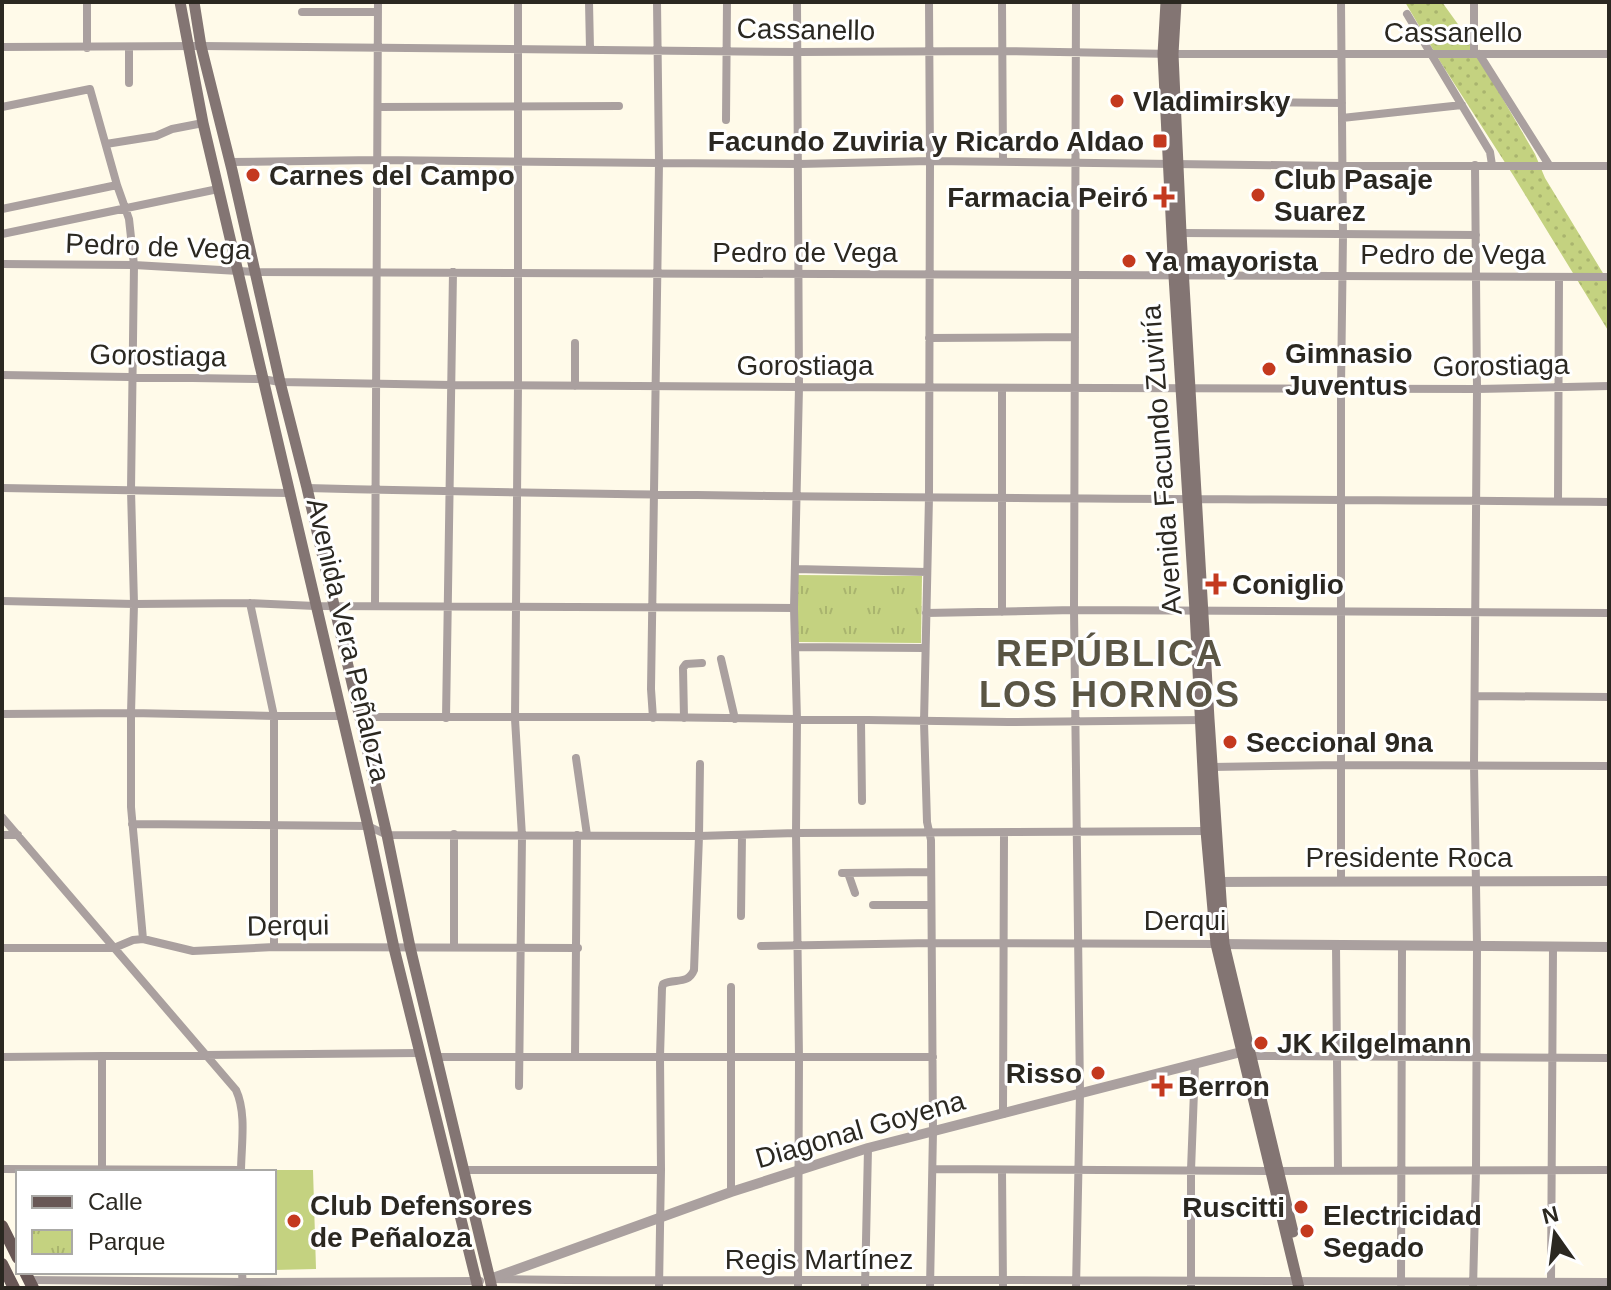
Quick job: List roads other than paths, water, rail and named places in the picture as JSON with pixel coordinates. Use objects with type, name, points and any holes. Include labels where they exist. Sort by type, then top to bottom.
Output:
[{"type":"main road","name":"Avenida Vera Peñaloza","points":[[180,2],[203,123],[394,948],[478,1285]]},
{"type":"main road","name":"Avenida Vera Peñaloza","points":[[194,2],[201,46],[491,1284]]},
{"type":"main road","name":"Avenida Facundo Zuviría","points":[[1166,2],[1199,610],[1206,831],[1220,944],[1302,1285]]},
{"type":"main road","name":"Avenida Facundo Zuviría","points":[[1176,2],[1168,54],[1175,101],[1173,163],[1181,233],[1179,276]]},
{"type":"main road","name":"Avenida Facundo Zuviría","points":[[1204,720],[1212,767],[1214,882]]},
{"type":"main road","points":[[2,1226],[16,1254]]},
{"type":"main road","points":[[2,1264],[14,1288]]},
{"type":"street","points":[[87,2],[87,48]]},
{"type":"street","points":[[518,2],[515,719],[522,836],[519,1086]]},
{"type":"street","points":[[589,2],[590,49]]},
{"type":"street","points":[[653,718],[659,163],[657,2]]},
{"type":"street","points":[[726,120],[727,2]]},
{"type":"street","points":[[797,2],[800,274],[794,608],[798,1284]]},
{"type":"street","points":[[929,2],[929,497],[924,722],[927,822],[931,840],[933,1169],[930,1284]]},
{"type":"street","points":[[1002,2],[1003,162]]},
{"type":"street","points":[[1076,2],[1074,610],[1080,1093],[1076,1284]]},
{"type":"street","points":[[1341,2],[1341,881]]},
{"type":"street","points":[[1474,2],[1477,54],[1549,165]]},
{"type":"street","points":[[302,12],[378,7],[375,606]]},
{"type":"street","points":[[1407,14],[1490,152],[1492,165]]},
{"type":"street","name":"Cassanello","points":[[2,47],[1609,54]]},
{"type":"street","points":[[129,48],[129,83]]},
{"type":"street","points":[[2,107],[90,89],[129,219],[134,265],[131,376],[134,604],[132,824],[143,939],[114,948],[2,948]]},
{"type":"street","points":[[1175,101],[1342,103]]},
{"type":"street","points":[[1342,118],[1462,105]]},
{"type":"street","points":[[378,107],[619,106]]},
{"type":"street","points":[[106,144],[156,136],[172,129],[203,123]]},
{"type":"street","points":[[230,162],[517,160],[799,164],[930,161],[1609,166]]},
{"type":"street","points":[[1473,1285],[1477,945],[1474,765],[1475,165]]},
{"type":"street","points":[[2,209],[117,185]]},
{"type":"street","points":[[2,234],[218,189]]},
{"type":"street","points":[[1181,233],[1476,235]]},
{"type":"street","name":"Pedro de Vega","points":[[2,264],[134,265],[256,272],[1609,277]]},
{"type":"street","points":[[446,718],[453,272]]},
{"type":"street","points":[[1558,501],[1559,277]]},
{"type":"street","points":[[929,338],[1075,337]]},
{"type":"street","points":[[575,343],[575,386]]},
{"type":"street","name":"Gorostiaga","points":[[2,375],[575,386],[1477,389],[1609,386]]},
{"type":"street","points":[[1002,388],[1002,612]]},
{"type":"street","points":[[2,488],[289,493]]},
{"type":"street","points":[[307,488],[798,497],[1609,502]]},
{"type":"street","points":[[795,569],[927,572]]},
{"type":"street","points":[[2,601],[794,608]]},
{"type":"street","points":[[250,603],[274,716],[274,947]]},
{"type":"street","points":[[926,613],[1074,610],[1609,613]]},
{"type":"street","points":[[795,647],[924,648]]},
{"type":"street","points":[[721,659],[735,719]]},
{"type":"street","points":[[684,718],[683,668],[686,664],[702,663]]},
{"type":"street","points":[[1475,696],[1609,697]]},
{"type":"street","points":[[2,714],[342,716]]},
{"type":"street","points":[[359,717],[924,722],[1204,720]]},
{"type":"street","points":[[861,721],[862,801]]},
{"type":"street","points":[[575,1057],[582,835],[576,758]]},
{"type":"street","points":[[659,1285],[663,984],[685,981],[694,970],[700,764]]},
{"type":"street","points":[[1212,767],[1609,766]]},
{"type":"street","points":[[2,817],[232,1085],[241,1106],[241,1170]]},
{"type":"street","points":[[132,824],[368,826],[387,835],[522,836],[1206,831]]},
{"type":"street","points":[[1003,1114],[1004,833]]},
{"type":"street","points":[[454,834],[454,947]]},
{"type":"street","points":[[2,835],[18,835]]},
{"type":"street","points":[[741,916],[742,835]]},
{"type":"street","points":[[855,893],[845,873],[931,872]]},
{"type":"street","name":"Presidente Roca","points":[[1214,882],[1609,881]]},
{"type":"street","points":[[873,905],[931,905]]},
{"type":"street","name":"Derqui","points":[[143,939],[193,951],[274,947],[578,948]]},
{"type":"street","name":"Derqui","points":[[761,946],[932,943],[1609,947]]},
{"type":"street","points":[[1336,945],[1338,1171]]},
{"type":"street","points":[[1401,1285],[1402,946]]},
{"type":"street","points":[[1551,1282],[1553,948]]},
{"type":"street","points":[[731,987],[731,1192]]},
{"type":"street","points":[[2,1057],[419,1053]]},
{"type":"street","points":[[1245,1054],[1609,1058]]},
{"type":"street","name":"Diagonal Goyena","points":[[491,1284],[660,1217],[799,1168],[1080,1093],[1245,1054]]},
{"type":"street","points":[[102,1057],[102,1170]]},
{"type":"street","points":[[436,1057],[933,1057]]},
{"type":"street","points":[[1191,1285],[1195,1065]]},
{"type":"street","points":[[865,1284],[868,1148]]},
{"type":"street","points":[[2,1169],[52,1170]]},
{"type":"street","points":[[933,1169],[1609,1170]]},
{"type":"street","points":[[463,1170],[661,1170]]},
{"type":"street","points":[[1002,1170],[1003,1284]]},
{"type":"street","name":"Regis Martínez","points":[[29,1280],[101,1277],[156,1285],[243,1281],[382,1285],[1473,1285],[1609,1282]]},
{"type":"place","name":"Vladimirsky","points":[[1117,101]]},
{"type":"place","name":"Facundo Zuviria y Ricardo Aldao","points":[[1160,141]]},
{"type":"place","name":"Carnes del Campo","points":[[253,175]]},
{"type":"place","name":"Club Pasaje Suarez","points":[[1258,195]]},
{"type":"place","name":"Farmacia Peiró","points":[[1164,197]]},
{"type":"place","name":"Ya mayorista","points":[[1129,261]]},
{"type":"place","name":"Gimnasio Juventus","points":[[1269,369]]},
{"type":"place","name":"Coniglio","points":[[1216,584]]},
{"type":"place","name":"Seccional 9na","points":[[1230,742]]},
{"type":"place","name":"JK Kilgelmann","points":[[1261,1043]]},
{"type":"place","name":"Risso","points":[[1098,1073]]},
{"type":"place","name":"Berron","points":[[1162,1086]]},
{"type":"place","name":"Ruscitti","points":[[1301,1207]]},
{"type":"place","name":"Club Defensores de Peñaloza","points":[[294,1221]]},
{"type":"place","name":"Electricidad Segado","points":[[1307,1231]]},
{"type":"district","name":"REPÚBLICA LOS HORNOS","points":[[1110,674]]}]
